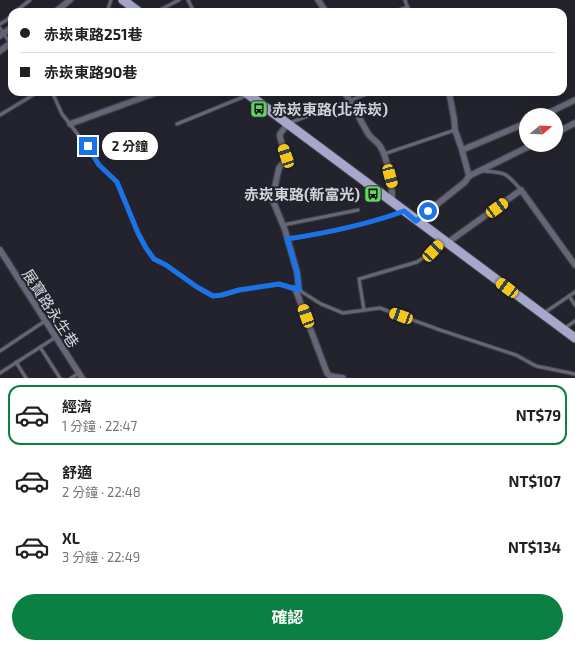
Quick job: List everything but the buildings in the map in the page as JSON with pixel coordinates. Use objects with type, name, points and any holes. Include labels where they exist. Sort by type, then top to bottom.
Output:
[{"type":"main road","points":[[123,0],[134,8]]},
{"type":"main road","points":[[250,96],[575,338]]},
{"type":"street","points":[[0,51],[8,44]]},
{"type":"street","points":[[70,124],[147,96]]},
{"type":"street","points":[[347,96],[370,136],[380,146],[384,154],[392,187],[392,202]]},
{"type":"street","points":[[450,96],[455,130],[469,176]]},
{"type":"street","points":[[558,108],[575,100]]},
{"type":"street","points":[[288,123],[280,137],[286,159],[279,168],[273,201],[297,272],[297,289],[327,373],[330,376],[343,378]]},
{"type":"street","points":[[563,129],[575,123]]},
{"type":"street","points":[[462,150],[519,126]]},
{"type":"street","points":[[416,221],[465,182],[469,176],[519,152]]},
{"type":"street","points":[[445,242],[522,190],[575,265]]},
{"type":"street","name":"展寶路永生巷","points":[[0,250],[81,376]]},
{"type":"lane","points":[[19,8],[30,0]]},
{"type":"lane","points":[[164,8],[179,0]]},
{"type":"lane","points":[[405,0],[408,7],[405,8]]},
{"type":"lane","points":[[0,115],[31,96]]},
{"type":"lane","points":[[54,96],[62,114],[88,146],[99,165],[117,182],[138,233],[154,259],[166,265],[197,287],[213,296],[239,290],[279,284],[297,289],[320,304],[343,313],[380,308],[516,355],[536,366],[575,374]]},
{"type":"lane","points":[[177,124],[242,96]]},
{"type":"lane","points":[[288,123],[360,96]]},
{"type":"lane","points":[[384,154],[455,130]]},
{"type":"lane","points":[[481,171],[502,172],[522,190]]},
{"type":"lane","points":[[282,225],[358,210]]},
{"type":"lane","points":[[287,239],[318,234],[378,220],[404,211]]},
{"type":"lane","points":[[364,310],[359,279],[417,262],[445,242]]},
{"type":"lane","points":[[543,314],[575,292]]},
{"type":"lane","points":[[569,296],[575,305]]},
{"type":"lane","points":[[0,351],[45,321]]},
{"type":"lane","points":[[563,329],[575,321]]},
{"type":"lane","points":[[0,373],[56,337]]},
{"type":"lane","points":[[40,347],[60,378]]},
{"type":"lane","points":[[16,362],[26,378]]},
{"type":"lane","points":[[71,378],[81,376]]},
{"type":"place","name":"赤崁東路(北赤崁)","points":[[259,109]]},
{"type":"place","name":"赤崁東路(新富光)","points":[[373,194]]},
{"type":"route","points":[[88,146],[99,165],[117,182],[138,233],[154,259],[166,265],[197,287],[213,296],[239,290],[279,284],[299,290],[297,272],[287,239],[318,234],[378,220],[404,211],[416,221],[428,211]]}]
